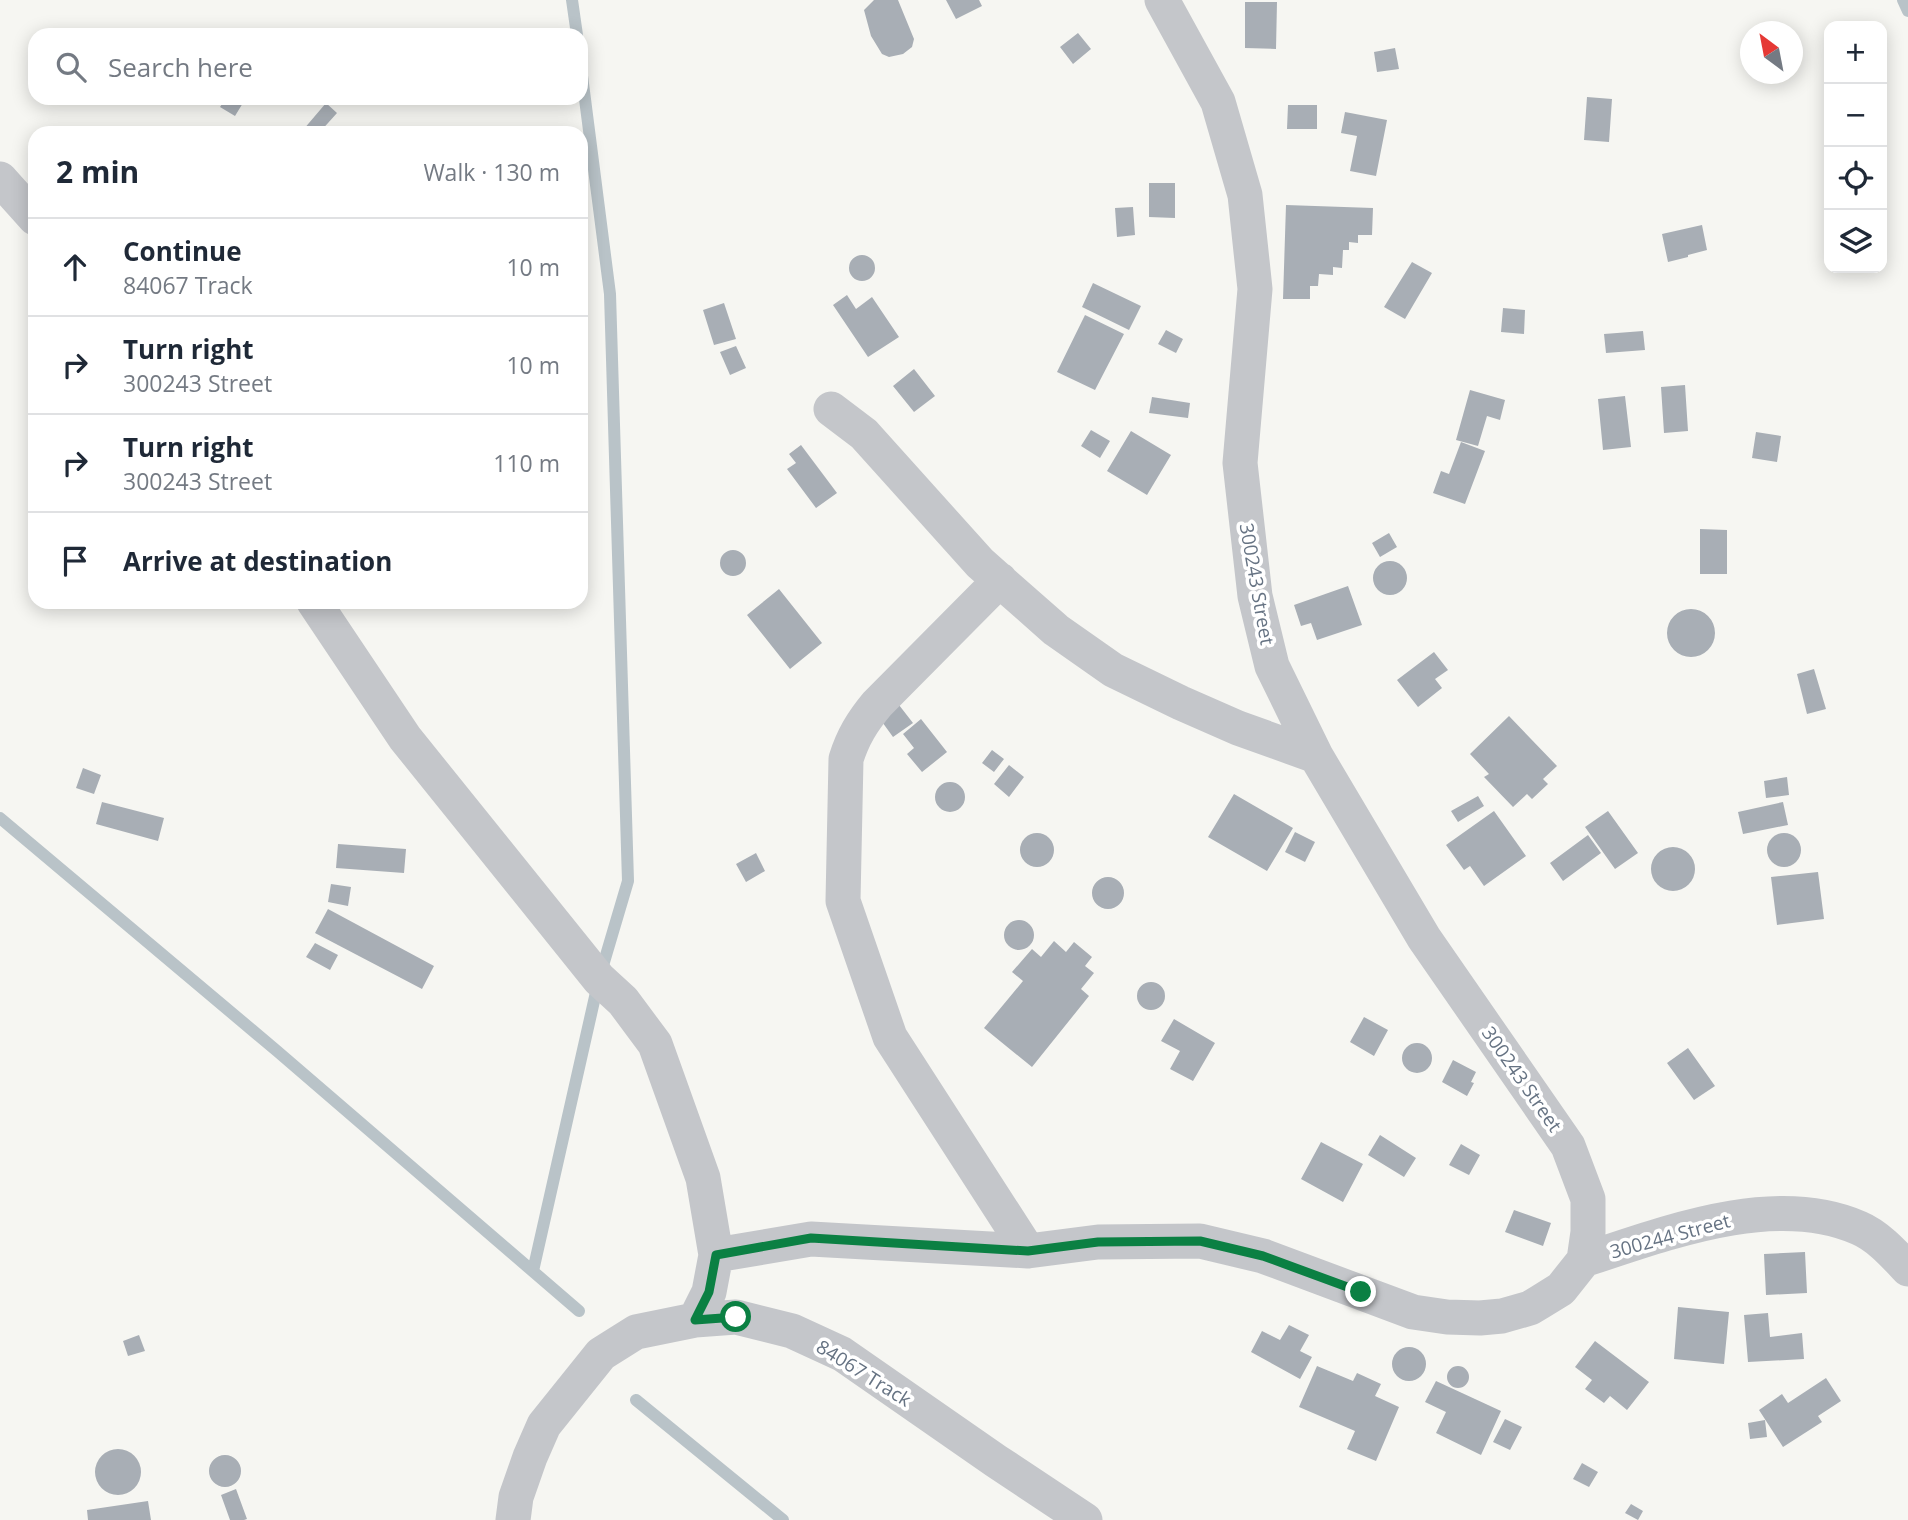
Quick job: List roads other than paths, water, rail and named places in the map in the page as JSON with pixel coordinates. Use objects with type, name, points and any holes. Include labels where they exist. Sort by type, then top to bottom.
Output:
[{"type":"street","name":"300243 Street","points":[[1162,0],[1219,102],[1245,195],[1255,289],[1240,463],[1255,596],[1272,666],[1316,755],[1424,938],[1568,1146],[1588,1199],[1588,1232],[1584,1260]]},
{"type":"street","points":[[0,178],[28,210]]},
{"type":"street","points":[[831,410],[864,434],[980,562],[1056,630],[1113,670],[1181,703],[1238,728],[1316,755]]},
{"type":"street","points":[[1000,580],[877,704],[852,739],[846,759],[843,901],[890,1037],[1028,1251]]},
{"type":"street","points":[[319,609],[405,738],[599,978],[623,1001],[655,1044],[703,1178],[716,1255],[709,1292],[695,1320]]},
{"type":"street","name":"300244 Street","points":[[1584,1260],[1714,1221],[1781,1213],[1806,1215],[1860,1228],[1882,1243],[1908,1269]]},
{"type":"street","points":[[716,1255],[811,1238],[1028,1251],[1098,1242],[1200,1241],[1263,1256],[1413,1312],[1480,1318],[1503,1316],[1530,1308],[1561,1289],[1584,1260]]},
{"type":"street","name":"84067 Track","points":[[513,1520],[516,1497],[544,1425],[601,1354],[636,1332],[695,1320],[736,1317],[792,1331],[842,1354],[1085,1520]]},
{"type":"waterway","points":[[572,0],[576,28]]},
{"type":"waterway","points":[[1903,0],[1908,11]]},
{"type":"waterway","points":[[533,1271],[599,979],[628,881],[610,294],[586,105]]},
{"type":"waterway","points":[[0,818],[277,1051],[579,1311]]},
{"type":"waterway","points":[[636,1400],[783,1520]]}]
